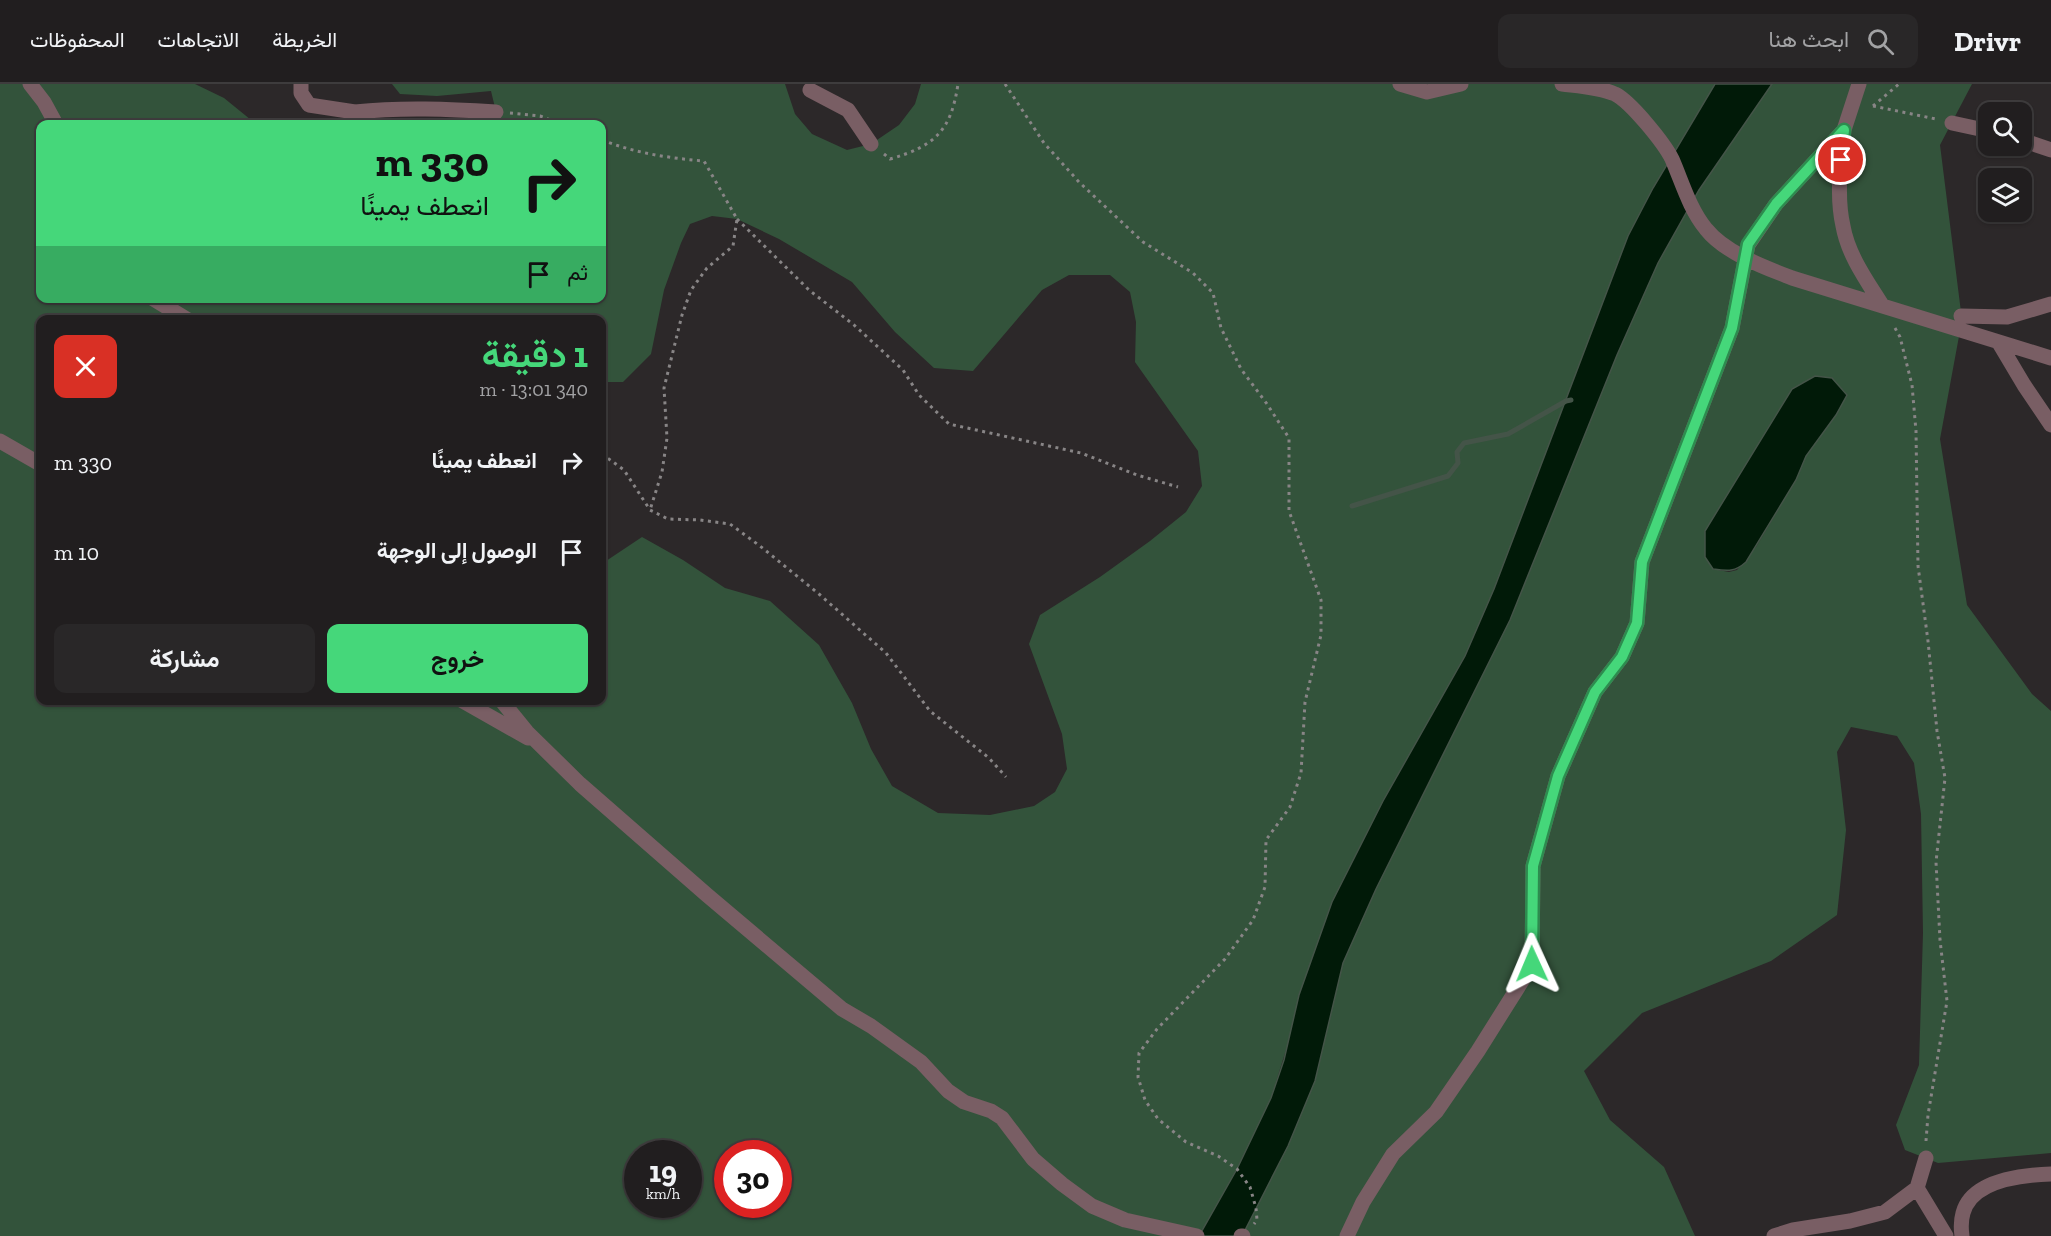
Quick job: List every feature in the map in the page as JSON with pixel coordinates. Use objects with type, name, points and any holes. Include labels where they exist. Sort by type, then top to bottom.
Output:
[{"type":"street","points":[[30,84],[54,120]]},
{"type":"street","points":[[301,84],[301,93],[309,105],[355,112],[387,108],[440,108],[496,112]]},
{"type":"street","points":[[1401,84],[1427,92],[1461,84]]},
{"type":"street","points":[[1562,84],[1612,90],[1658,136],[1704,228],[1716,240],[1746,258],[1792,278],[2051,358]]},
{"type":"street","points":[[1859,84],[1844,130],[1839,198],[1843,228],[1859,268],[1882,305]]},
{"type":"street","points":[[810,90],[848,110],[871,144]]},
{"type":"street","points":[[355,112],[365,120]]},
{"type":"street","points":[[1952,123],[1978,128]]},
{"type":"street","points":[[1347,1236],[1364,1202],[1394,1154],[1436,1112],[1478,1051],[1532,964],[1533,866],[1558,776],[1595,692],[1622,657],[1637,623],[1642,562],[1732,328],[1748,244],[1776,204],[1844,130]]},
{"type":"street","points":[[2032,141],[2049,144]]},
{"type":"street","points":[[160,303],[180,315]]},
{"type":"street","points":[[1961,316],[2007,317],[2051,304]]},
{"type":"street","points":[[1999,343],[2051,425]]},
{"type":"street","points":[[0,441],[36,462]]},
{"type":"street","points":[[470,705],[543,748]]},
{"type":"street","points":[[505,705],[543,748],[628,827],[842,1009],[871,1026],[921,1062],[956,1096],[1002,1118],[1033,1159],[1062,1184],[1092,1206],[1125,1220],[1197,1236]]},
{"type":"street","points":[[1774,1236],[1793,1230],[1850,1221],[1885,1212],[1917,1188],[1926,1158]]},
{"type":"street","points":[[1962,1236],[1963,1212],[1971,1197],[2001,1180],[2020,1175],[2051,1174]]},
{"type":"street","points":[[1917,1188],[1946,1236]]},
{"type":"path","points":[[871,144],[890,159],[916,151],[941,133],[955,106],[957,84]]},
{"type":"path","points":[[1005,84],[1044,143],[1079,182],[1143,242],[1193,273],[1213,293],[1221,328],[1241,369],[1288,438],[1289,511],[1321,600],[1321,635],[1305,702],[1301,773],[1290,807],[1266,840],[1265,887],[1253,920],[1225,959],[1157,1029],[1139,1053],[1138,1077],[1145,1100],[1158,1119],[1186,1142],[1218,1156],[1237,1169],[1250,1187],[1257,1220],[1245,1233]]},
{"type":"path","points":[[1866,112],[1899,84]]},
{"type":"path","points":[[1873,106],[1952,123]]},
{"type":"path","points":[[496,112],[540,116],[550,120]]},
{"type":"path","points":[[606,142],[625,149],[666,158],[704,161],[737,219],[809,290],[854,325],[903,370],[919,395],[949,424],[1081,453],[1178,487]]},
{"type":"path","points":[[650,510],[662,472],[667,438],[664,388],[682,315],[691,290],[707,268],[733,246],[737,219]]},
{"type":"path","points":[[1882,305],[1900,337],[1912,385],[1916,431],[1918,566],[1937,731],[1945,778],[1936,862],[1940,940],[1947,1001],[1928,1115],[1926,1158]]},
{"type":"path","points":[[606,457],[624,470],[650,510],[668,519],[730,524],[760,546],[886,653],[930,711],[989,758],[1006,777]]},
{"type":"shaded area","points":[[0,84],[195,84],[224,98],[251,120],[36,120],[36,303],[606,303],[606,120],[498,120],[491,91],[437,96],[400,94],[392,84],[785,84],[795,114],[812,134],[847,150],[871,144],[899,125],[915,104],[921,84],[1715,84],[1653,188],[1628,236],[1494,589],[1465,656],[1383,801],[1332,902],[1271,1098],[1237,1169],[1199,1236],[0,1236]]},
{"type":"shaded area","points":[[1715,84],[1772,84],[1699,190],[1658,263],[1617,355],[1510,620],[1376,889],[1343,963],[1315,1081],[1288,1146],[1242,1236],[1199,1236],[1237,1169],[1271,1098],[1284,1060],[1299,995],[1332,902],[1383,801],[1465,656],[1494,589],[1628,236],[1653,188]]},
{"type":"shaded area","points":[[1772,84],[1972,84],[1940,145],[1962,320],[1940,439],[1967,605],[2032,694],[2051,711],[2051,1153],[1938,1163],[1905,1150],[1896,1125],[1919,1065],[1923,933],[1921,814],[1914,763],[1897,736],[1851,727],[1837,752],[1846,830],[1837,915],[1771,961],[1642,1013],[1584,1071],[1610,1120],[1664,1167],[1695,1236],[1242,1236],[1288,1146],[1315,1081],[1343,963],[1376,889],[1510,620],[1617,355],[1658,263],[1699,190]],"holes":[[[1836,415],[1806,456],[1796,480],[1756,547],[1737,570],[1729,572],[1713,569]]]},
{"type":"shaded area","points":[[1815,376],[1832,378],[1847,395],[1836,415],[1806,456],[1796,480],[1746,562],[1731,570],[1713,569],[1705,557],[1705,531],[1792,389]]},
{"type":"waterway","points":[[1352,506],[1448,476],[1458,463],[1457,452],[1464,443],[1508,434],[1571,400]]},
{"type":"route","points":[[1532,964],[1533,866],[1558,776],[1595,692],[1622,657],[1637,623],[1642,562],[1732,328],[1748,244],[1776,204],[1844,130],[1841,160]]}]
